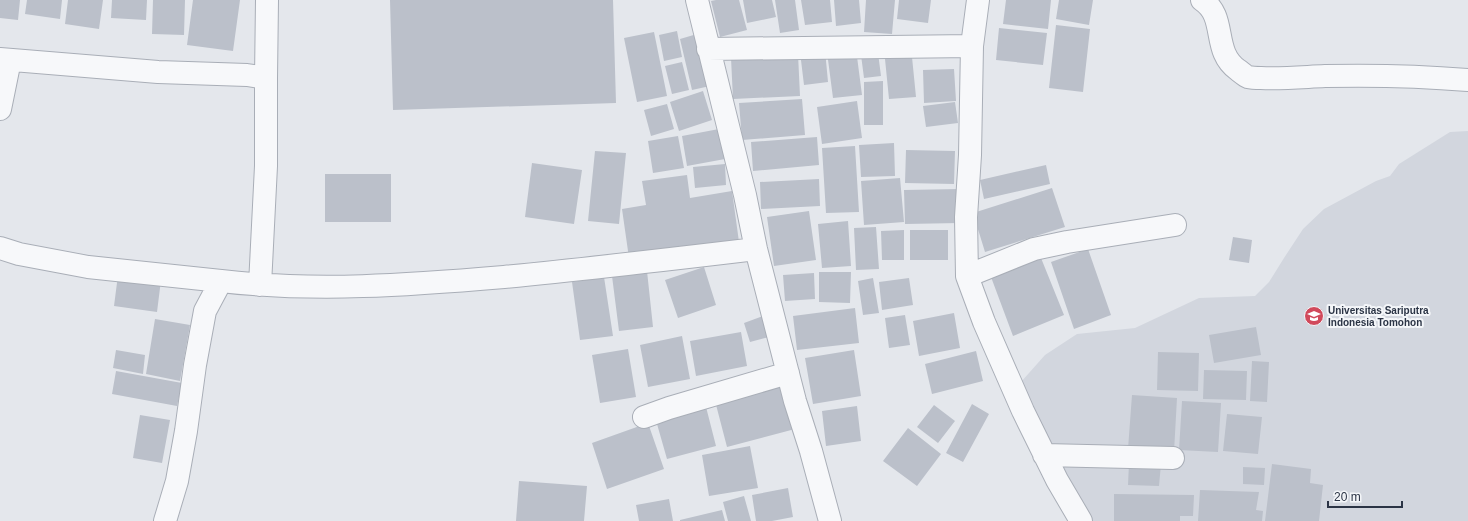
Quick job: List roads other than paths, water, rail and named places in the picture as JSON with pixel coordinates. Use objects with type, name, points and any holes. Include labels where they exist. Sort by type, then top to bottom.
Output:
[{"type":"street","points":[[260,285],[266,166],[267,0]]},
{"type":"street","points":[[697,0],[745,195],[756,249],[795,401],[811,451],[830,521]]},
{"type":"street","points":[[978,0],[972,46],[970,154],[966,217],[967,276],[987,329],[1023,411],[1057,480],[1081,521]]},
{"type":"street","points":[[1202,0],[1207,3],[1216,15],[1220,41],[1227,59],[1237,70],[1248,77],[1275,79],[1359,75],[1429,76],[1468,80]]},
{"type":"street","points":[[708,48],[972,46]]},
{"type":"street","points":[[0,109],[5,60],[158,72],[246,75],[266,78]]},
{"type":"street","points":[[967,276],[1034,249],[1067,242],[1174,225]]},
{"type":"street","points":[[0,248],[19,254],[88,267],[260,285],[328,287],[446,282],[628,265],[756,249]]},
{"type":"street","points":[[165,521],[178,474],[205,311],[221,280]]},
{"type":"street","points":[[644,417],[669,408],[788,373]]},
{"type":"street","points":[[1044,455],[1173,458]]},
{"type":"place","name":"Universitas Sariputra Indonesia Tomohon","points":[[1314,316]]}]
